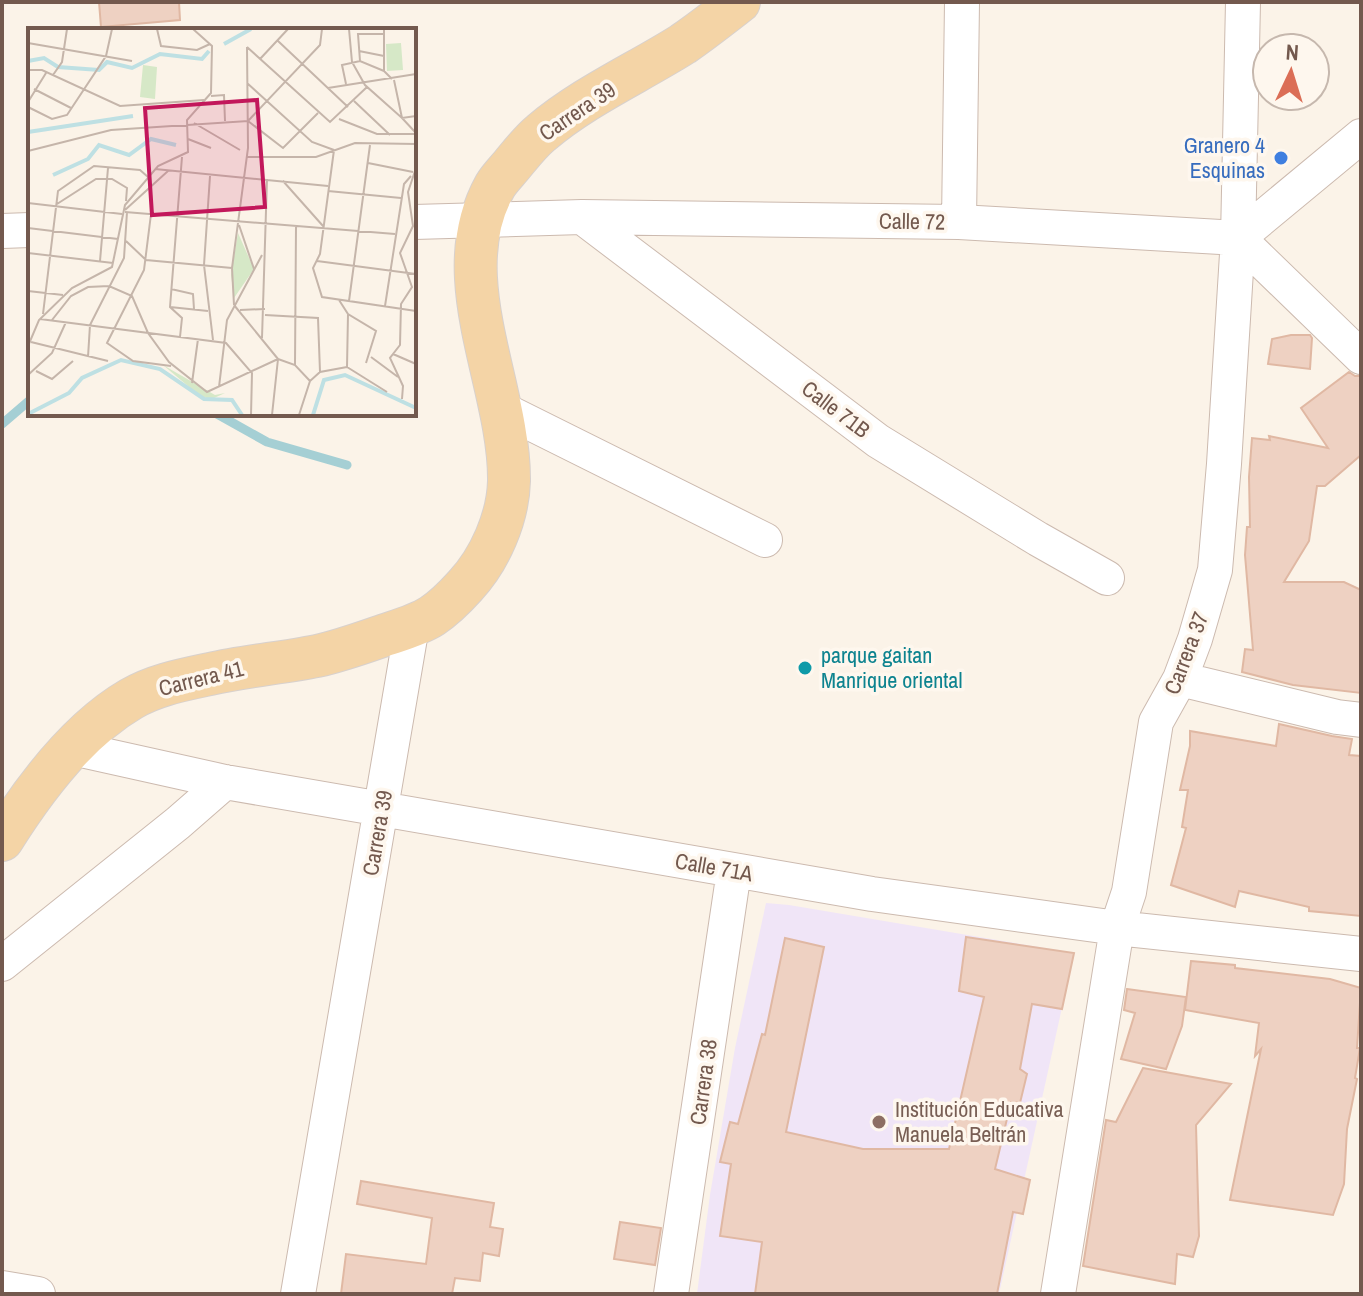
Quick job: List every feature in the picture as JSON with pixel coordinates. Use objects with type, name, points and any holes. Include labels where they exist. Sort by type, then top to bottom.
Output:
[{"type":"main road","name":"Carrera 39","points":[[412,626],[432,616],[462,590],[479,568],[493,543],[506,503],[509,481],[505,440],[479,309],[477,250],[480,220],[496,184],[541,133],[569,112],[682,44],[739,2]]},
{"type":"main road","name":"Carrera 41","points":[[2,840],[39,784],[108,714],[131,699],[172,682],[316,656],[353,647],[412,626]]},
{"type":"street","points":[[959,222],[962,2]]},
{"type":"street","name":"Carrera 37","points":[[1058,1294],[1117,928],[1129,892],[1156,722],[1180,679],[1215,570],[1238,238],[1243,2]]},
{"type":"street","points":[[1361,136],[1238,238],[1361,357]]},
{"type":"street","name":"Calle 72","points":[[416,222],[582,217],[959,222],[1238,238]]},
{"type":"street","name":"Calle 71B","points":[[582,217],[878,441],[1107,578]]},
{"type":"street","points":[[2,231],[28,230]]},
{"type":"street","points":[[500,408],[765,540]]},
{"type":"street","name":"Carrera 39","points":[[298,1294],[412,626]]},
{"type":"street","points":[[1180,679],[1361,720]]},
{"type":"street","name":"Calle 71A","points":[[72,748],[225,782],[872,894],[1117,928],[1361,954]]},
{"type":"street","points":[[2,964],[225,782]]},
{"type":"street","name":"Carrera 38","points":[[671,1294],[734,871]]},
{"type":"street","points":[[2,1288],[38,1294]]},
{"type":"shaded area","name":"Institución Educativa Manuela Beltrán","points":[[766,903],[1074,953],[999,1294],[697,1294],[735,1048]]},
{"type":"building","points":[[99,2],[179,2],[180,20],[101,27]]},
{"type":"building","points":[[1310,335],[1312,338],[1310,369],[1268,364],[1272,339]]},
{"type":"building","points":[[1349,372],[1361,376],[1361,455],[1325,486],[1317,486],[1309,541],[1284,582],[1344,582],[1361,590],[1361,693],[1293,685],[1242,672],[1245,649],[1253,650],[1245,555],[1247,527],[1250,527],[1252,438],[1270,440],[1269,436],[1328,448],[1301,408]]},
{"type":"building","points":[[1279,724],[1352,739],[1349,755],[1361,756],[1361,916],[1309,911],[1309,907],[1239,891],[1235,907],[1171,885],[1186,828],[1182,827],[1188,790],[1180,790],[1190,746],[1190,731],[1276,746]]},
{"type":"building","points":[[966,937],[1074,953],[1062,1009],[1032,1004],[1020,1069],[1027,1074],[1020,1103],[1011,1102],[995,1169],[1030,1180],[1023,1214],[1013,1212],[997,1294],[755,1294],[762,1242],[720,1236],[731,1164],[720,1162],[730,1122],[738,1124],[762,1034],[765,1035],[785,938],[824,947],[786,1132],[863,1149],[949,1149],[984,997],[959,991]]},
{"type":"building","points":[[1191,961],[1330,979],[1361,988],[1357,1079],[1347,1129],[1344,1184],[1333,1215],[1230,1200],[1261,1049],[1255,1056],[1259,1023],[1185,1010]]},
{"type":"building","points":[[1127,989],[1186,997],[1182,1026],[1166,1069],[1121,1059],[1135,1013],[1124,1010]]},
{"type":"building","points":[[1143,1068],[1231,1084],[1196,1125],[1199,1236],[1193,1257],[1177,1254],[1175,1284],[1083,1266],[1106,1120],[1116,1122]]},
{"type":"building","points":[[361,1181],[494,1203],[490,1227],[503,1229],[499,1256],[483,1253],[480,1281],[455,1278],[452,1294],[341,1294],[346,1254],[426,1264],[432,1218],[357,1204]]},
{"type":"building","points":[[620,1222],[661,1228],[655,1265],[614,1259]]},
{"type":"waterway","points":[[2,424],[28,402]]},
{"type":"waterway","points":[[221,416],[267,442],[347,465]]},
{"type":"place","name":"Granero 4 Esquinas","points":[[1281,158]]},
{"type":"place","name":"parque gaitan Manrique oriental","points":[[805,668]]},
{"type":"place","name":"Institución Educativa Manuela Beltrán","points":[[879,1122]]}]
